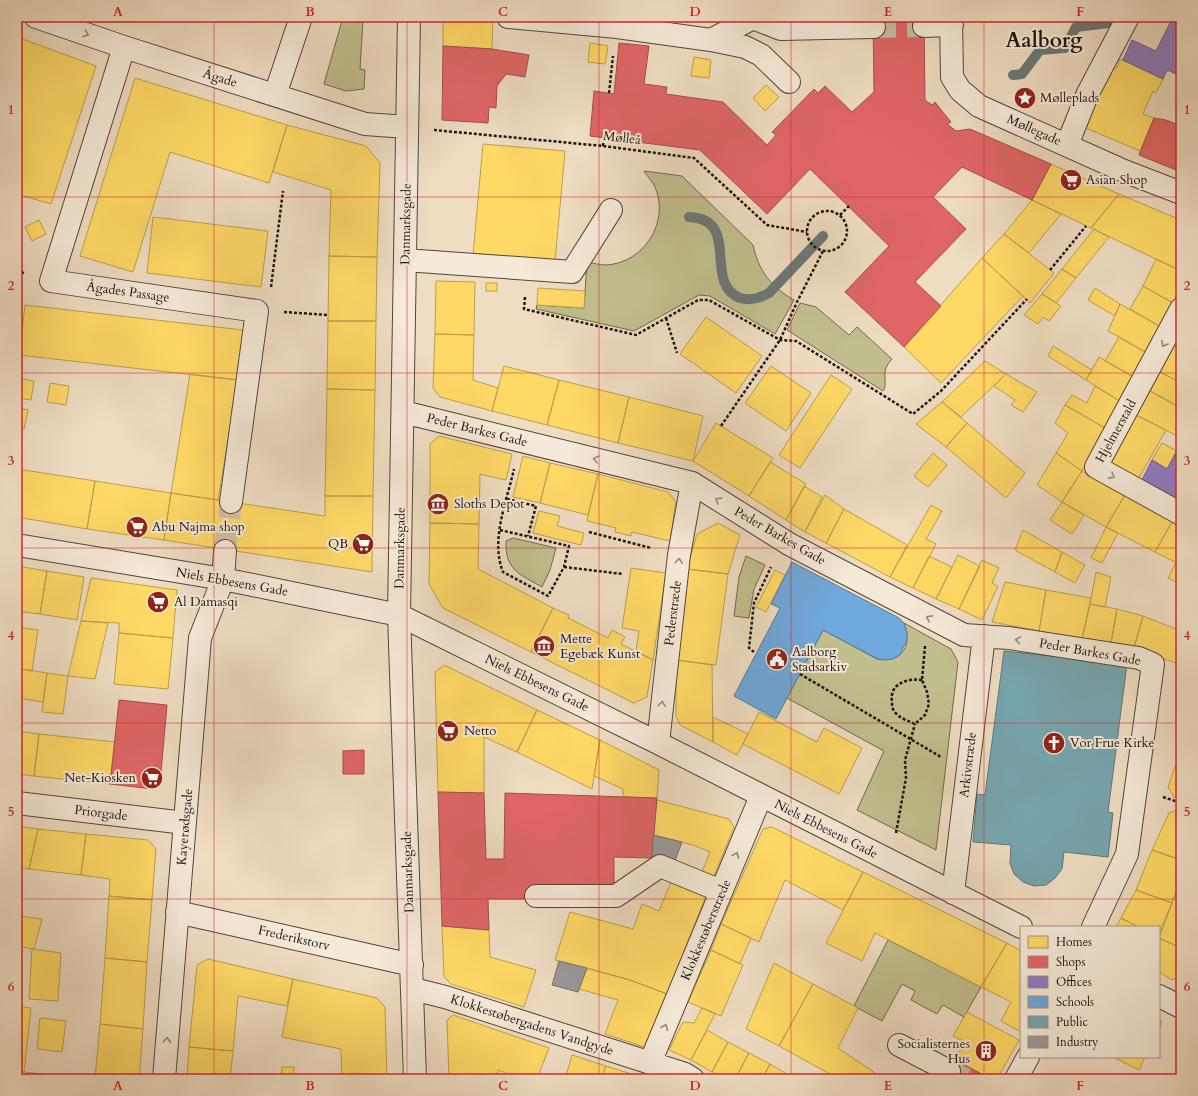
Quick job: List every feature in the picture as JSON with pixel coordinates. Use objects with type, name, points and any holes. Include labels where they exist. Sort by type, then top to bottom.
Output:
[{"type":"street","name":"Ågade","points":[[36,17],[124,48],[365,124],[407,127]]},
{"type":"street","points":[[275,95],[301,17]]},
{"type":"street","name":"Danmarksgade","points":[[409,17],[399,615],[415,1079]]},
{"type":"street","points":[[508,17],[603,23],[711,40],[745,47],[760,55],[789,82]]},
{"type":"street","points":[[1067,145],[1088,93],[1128,17]]},
{"type":"street","points":[[711,40],[753,18],[781,29],[874,27]]},
{"type":"street","points":[[924,26],[952,21]]},
{"type":"street","name":"Møllegade","points":[[952,21],[952,77],[960,90],[979,106],[1124,171],[1181,193]]},
{"type":"street","name":"Ågades Passage","points":[[124,48],[51,281],[263,311]]},
{"type":"street","points":[[405,260],[572,272],[612,210]]},
{"type":"street","name":"Hjelmerstald","points":[[1181,309],[1096,467],[1181,514]]},
{"type":"street","points":[[231,502],[263,311]]},
{"type":"street","name":"Peder Barkes Gade","points":[[403,412],[692,484],[789,544],[921,614],[964,635],[1009,638],[1139,658],[1153,664],[1127,854],[1093,926]]},
{"type":"street","name":"Pederstræde","points":[[658,743],[679,555],[692,484]]},
{"type":"street","name":"Niels Ebbesens Gade","points":[[17,545],[223,579],[399,615],[658,743],[1020,926]]},
{"type":"street","points":[[223,579],[225,551]]},
{"type":"street","name":"Kayerødsgade","points":[[164,1079],[200,638],[223,579]]},
{"type":"street","name":"Arkivstræde","points":[[953,893],[984,636]]},
{"type":"street","name":"Klokkestøberstræde","points":[[650,1063],[761,796]]},
{"type":"street","name":"Priorgade","points":[[17,803],[185,823]]},
{"type":"street","points":[[536,896],[616,896],[660,866],[721,891]]},
{"type":"street","name":"Frederikstorv","points":[[177,912],[412,965]]},
{"type":"street","name":"Klokkestøbergadens Vandgyde","points":[[413,989],[445,997],[650,1063],[693,1079]]},
{"type":"street","points":[[1160,996],[1181,1007]]},
{"type":"street","points":[[899,1045],[949,1071]]},
{"type":"street","points":[[1016,1079],[1027,1058]]},
{"type":"path","points":[[603,23],[609,93]]},
{"type":"path","name":"Mølleå","points":[[407,127],[603,146],[694,158],[767,225],[807,232]]},
{"type":"path","points":[[603,146],[604,138]]},
{"type":"path","points":[[283,191],[263,311],[328,315]]},
{"type":"path","points":[[840,215],[849,206]]},
{"type":"path","points":[[828,211],[840,215],[847,226],[846,240],[837,249],[823,251],[812,244],[807,232],[811,219],[822,212],[828,211]]},
{"type":"path","points":[[1050,270],[1086,226]]},
{"type":"path","points":[[721,426],[780,340],[797,302],[823,251]]},
{"type":"path","points":[[526,269],[524,309],[636,335],[698,300],[709,300],[780,340],[796,341],[913,414],[941,391],[1027,299]]},
{"type":"path","points":[[666,318],[677,353]]},
{"type":"path","points":[[500,530],[569,546],[564,567],[548,596],[503,572],[498,559],[500,530],[521,441]]},
{"type":"path","points":[[507,499],[536,506],[528,536]]},
{"type":"path","points":[[590,532],[654,549]]},
{"type":"path","points":[[754,652],[749,648],[754,603],[774,562]]},
{"type":"path","points":[[564,567],[624,574]]},
{"type":"path","points":[[800,674],[946,760]]},
{"type":"path","points":[[884,858],[896,833],[906,778],[905,760],[910,738],[915,724],[925,715],[929,704],[928,692],[922,680],[915,679],[902,681],[898,684],[891,699],[893,709],[896,713],[915,724]]},
{"type":"shaded area","points":[[343,17],[366,17],[366,20],[363,21],[360,69],[365,70],[364,89],[346,91],[324,84]]},
{"type":"shaded area","points":[[644,171],[682,176],[753,245],[758,262],[767,277],[779,290],[794,300],[775,334],[710,296],[699,295],[634,331],[536,309],[537,305],[584,308],[587,262],[606,265],[620,263],[632,257],[642,249],[656,227],[659,214],[659,200],[655,187]]},
{"type":"shaded area","points":[[800,303],[816,307],[849,335],[857,327],[892,359],[886,368],[885,388],[883,391],[787,330]]},
{"type":"shaded area","points":[[513,538],[556,548],[550,570],[542,587],[520,574],[511,565],[506,551],[506,541]]},
{"type":"shaded area","points":[[746,556],[765,565],[754,589],[749,618],[734,616],[739,577]]},
{"type":"shaded area","points":[[904,623],[951,649],[958,662],[936,850],[857,810],[884,751],[787,698],[823,630],[877,659],[888,660],[901,654],[904,650],[907,639]]},
{"type":"shaded area","points":[[888,940],[981,987],[964,1017],[943,1005],[937,1014],[911,1000],[915,991],[902,984],[882,1021],[854,1006]]},
{"type":"building: Homes","points":[[443,17],[493,17],[492,49],[443,46]]},
{"type":"building: Homes","points":[[17,37],[96,66],[51,204],[17,194],[17,106],[21,93],[17,92]]},
{"type":"building: Homes","points":[[590,43],[608,46],[605,64],[588,62]]},
{"type":"building: Homes","points":[[694,57],[711,60],[709,78],[691,76]]},
{"type":"building: Homes","points":[[1120,59],[1163,79],[1156,93],[1153,91],[1143,114],[1154,118],[1140,151],[1086,128],[1089,120],[1086,119],[1113,66],[1117,68]]},
{"type":"building: Homes","points":[[135,78],[287,125],[269,183],[170,152],[133,272],[80,256]]},
{"type":"building: Homes","points":[[766,85],[779,97],[765,111],[753,98]]},
{"type":"building: Homes","points":[[287,125],[366,146],[380,163],[377,257],[329,256],[331,190],[273,172]]},
{"type":"building: Homes","points":[[483,144],[565,151],[555,262],[473,255]]},
{"type":"building: Homes","points":[[1051,164],[1119,194],[1091,228],[1032,200]]},
{"type":"building: Homes","points":[[1119,194],[1181,220],[1181,271],[1091,228]]},
{"type":"building: Homes","points":[[1032,200],[1061,214],[1029,253],[1004,234]]},
{"type":"building: Homes","points":[[153,217],[268,231],[261,287],[147,273]]},
{"type":"building: Homes","points":[[39,220],[46,234],[32,241],[25,227]]},
{"type":"building: Homes","points":[[1094,229],[1109,237],[1076,278],[1062,269]]},
{"type":"building: Homes","points":[[1004,234],[1054,273],[1030,303],[982,258]]},
{"type":"building: Homes","points":[[329,256],[377,257],[376,321],[328,321]]},
{"type":"building: Homes","points":[[982,258],[1023,296],[941,383],[904,347]]},
{"type":"building: Homes","points":[[1156,259],[1181,271],[1181,287],[1173,303],[1143,286]]},
{"type":"building: Homes","points":[[1062,269],[1076,278],[1056,303],[1042,294]]},
{"type":"building: Homes","points":[[436,281],[475,282],[474,335],[435,334]]},
{"type":"building: Homes","points":[[486,283],[497,283],[497,291],[486,291]]},
{"type":"building: Homes","points":[[1143,286],[1173,303],[1161,327],[1130,309]]},
{"type":"building: Homes","points":[[538,288],[585,291],[584,308],[537,305]]},
{"type":"building: Homes","points":[[1095,288],[1120,304],[1115,316],[1088,300]]},
{"type":"building: Homes","points":[[1042,294],[1061,306],[1049,321],[1043,317],[1038,324],[1024,315]]},
{"type":"building: Homes","points":[[1120,304],[1161,327],[1147,353],[1108,331]]},
{"type":"building: Homes","points":[[25,305],[243,330],[238,380],[19,355]]},
{"type":"building: Homes","points":[[706,317],[762,356],[736,393],[680,354]]},
{"type":"building: Homes","points":[[328,321],[376,321],[375,390],[327,389]]},
{"type":"building: Homes","points":[[435,334],[474,335],[473,380],[498,388],[492,411],[440,397],[433,388]]},
{"type":"building: Homes","points":[[1119,337],[1147,353],[1134,377],[1105,361]]},
{"type":"building: Homes","points":[[1179,337],[1181,338],[1181,383],[1160,372]]},
{"type":"building: Homes","points":[[1053,346],[1092,370],[1086,380],[1048,356]]},
{"type":"building: Homes","points":[[1099,357],[1134,377],[1121,402],[1086,380]]},
{"type":"building: Homes","points":[[985,361],[1006,374],[961,417],[942,402]]},
{"type":"building: Homes","points":[[504,366],[559,380],[547,425],[492,411]]},
{"type":"building: Homes","points":[[771,366],[811,393],[786,431],[745,403]]},
{"type":"building: Homes","points":[[1160,372],[1181,383],[1181,408],[1150,391]]},
{"type":"building: Homes","points":[[190,374],[238,380],[218,500],[171,493]]},
{"type":"building: Homes","points":[[1006,374],[1037,392],[1023,412],[1011,405],[1015,400],[994,386]]},
{"type":"building: Homes","points":[[831,375],[852,389],[800,468],[779,455]]},
{"type":"building: Homes","points":[[17,378],[34,381],[31,400],[17,398]]},
{"type":"building: Homes","points":[[559,380],[629,397],[618,443],[547,425]]},
{"type":"building: Homes","points":[[50,383],[69,386],[66,405],[47,402]]},
{"type":"building: Homes","points":[[1095,386],[1121,402],[1105,428],[1065,405],[1072,395],[1087,403]]},
{"type":"building: Homes","points":[[327,389],[375,390],[373,496],[325,496]]},
{"type":"building: Homes","points":[[1150,391],[1181,408],[1181,438],[1136,415]]},
{"type":"building: Homes","points":[[629,397],[703,416],[693,461],[618,443]]},
{"type":"building: Homes","points":[[942,402],[967,423],[946,447],[916,424]]},
{"type":"building: Homes","points":[[1065,405],[1105,428],[1082,471],[1056,453],[1068,433],[1055,423]]},
{"type":"building: Homes","points":[[17,408],[28,410],[24,429],[17,428]]},
{"type":"building: Homes","points":[[1136,415],[1166,430],[1139,478],[1110,463]]},
{"type":"building: Homes","points":[[716,423],[773,458],[749,496],[693,461]]},
{"type":"building: Homes","points":[[967,423],[1025,473],[1006,498],[946,447]]},
{"type":"building: Homes","points":[[439,436],[512,454],[506,480],[480,474],[479,524],[430,523],[430,444]]},
{"type":"building: Homes","points":[[17,438],[22,438],[19,457],[17,457]]},
{"type":"building: Homes","points":[[1162,443],[1177,451],[1167,469],[1152,460]]},
{"type":"building: Homes","points":[[933,453],[947,465],[928,487],[914,476]]},
{"type":"building: Homes","points":[[1056,453],[1082,471],[1062,502],[1037,485]]},
{"type":"building: Homes","points":[[523,456],[550,463],[540,503],[513,497]]},
{"type":"building: Homes","points":[[770,462],[806,484],[786,520],[749,496]]},
{"type":"building: Homes","points":[[550,463],[598,474],[588,515],[540,503]]},
{"type":"building: Homes","points":[[17,469],[95,481],[87,529],[17,517]]},
{"type":"building: Homes","points":[[1082,471],[1125,495],[1106,527],[1062,502]]},
{"type":"building: Homes","points":[[598,474],[668,492],[676,502],[670,541],[632,532],[631,536],[615,532],[616,528],[587,521]]},
{"type":"building: Homes","points":[[95,481],[171,493],[164,540],[87,529]]},
{"type":"building: Homes","points":[[804,486],[822,497],[805,532],[786,520]]},
{"type":"building: Homes","points":[[171,493],[325,516],[325,496],[373,496],[372,572],[164,540]]},
{"type":"building: Homes","points":[[825,495],[844,509],[826,543],[805,532]]},
{"type":"building: Homes","points":[[1125,495],[1173,520],[1155,552],[1106,527]]},
{"type":"building: Homes","points":[[1062,502],[1084,515],[1072,534],[1050,520]]},
{"type":"building: Homes","points":[[931,505],[942,511],[926,539],[936,544],[913,588],[890,577]]},
{"type":"building: Homes","points":[[844,509],[907,545],[890,577],[826,543]]},
{"type":"building: Homes","points":[[539,511],[560,516],[557,526],[584,533],[581,545],[533,533]]},
{"type":"building: Homes","points":[[1173,520],[1181,525],[1181,565],[1155,552]]},
{"type":"building: Homes","points":[[430,523],[479,524],[478,569],[553,608],[531,652],[443,608],[429,584]]},
{"type":"building: Homes","points":[[718,523],[740,535],[728,574],[687,569],[697,534]]},
{"type":"building: Homes","points":[[1106,527],[1118,533],[1102,563],[1091,558]]},
{"type":"building: Homes","points":[[1023,530],[1062,552],[1055,572],[1015,550]]},
{"type":"building: Homes","points":[[1062,552],[1085,565],[1075,583],[1055,572]]},
{"type":"building: Homes","points":[[958,555],[980,566],[959,609],[936,599]]},
{"type":"building: Homes","points":[[929,556],[952,567],[936,599],[913,588]]},
{"type":"building: Homes","points":[[982,560],[999,568],[992,583],[998,586],[982,620],[959,609]]},
{"type":"building: Homes","points":[[1176,562],[1181,565],[1181,577],[1178,583],[1168,578]]},
{"type":"building: Homes","points":[[17,566],[47,571],[40,614],[17,611]]},
{"type":"building: Homes","points":[[631,568],[666,573],[653,660],[636,651],[639,631],[622,628]]},
{"type":"building: Homes","points":[[687,569],[728,574],[716,665],[676,660]]},
{"type":"building: Homes","points":[[775,570],[785,575],[766,612],[756,607]]},
{"type":"building: Homes","points":[[47,571],[84,577],[77,620],[40,614]]},
{"type":"building: Homes","points":[[1096,572],[1111,577],[1105,607],[1090,604]]},
{"type":"building: Homes","points":[[91,578],[177,590],[173,638],[119,633],[119,623],[81,621]]},
{"type":"building: Homes","points":[[1005,582],[1046,590],[1039,631],[992,622]]},
{"type":"building: Homes","points":[[1046,590],[1091,598],[1082,639],[1039,631]]},
{"type":"building: Homes","points":[[1090,604],[1117,609],[1111,643],[1082,639]]},
{"type":"building: Homes","points":[[553,608],[569,615],[568,618],[608,638],[612,630],[625,637],[621,644],[653,660],[647,697],[634,703],[531,652]]},
{"type":"building: Homes","points":[[1117,609],[1143,616],[1134,648],[1111,643]]},
{"type":"building: Homes","points":[[1143,616],[1181,631],[1181,665],[1134,648]]},
{"type":"building: Homes","points":[[1181,617],[1181,631],[1176,629]]},
{"type":"building: Homes","points":[[81,621],[108,623],[95,679],[68,676]]},
{"type":"building: Homes","points":[[17,627],[38,630],[32,671],[17,668]]},
{"type":"building: Homes","points":[[119,633],[173,638],[168,689],[114,684]]},
{"type":"building: Homes","points":[[676,660],[712,665],[713,742],[680,725],[676,716]]},
{"type":"building: Homes","points":[[444,665],[537,710],[517,752],[484,737],[484,793],[438,792],[435,672]]},
{"type":"building: Homes","points":[[21,669],[47,673],[43,702],[17,698]]},
{"type":"building: Homes","points":[[47,673],[68,676],[63,714],[42,712]]},
{"type":"building: Homes","points":[[537,710],[600,740],[592,789],[517,752]]},
{"type":"building: Homes","points":[[759,712],[817,742],[824,728],[862,748],[839,794],[743,744]]},
{"type":"building: Homes","points":[[713,717],[748,734],[737,755],[713,742]]},
{"type":"building: Homes","points":[[17,731],[39,734],[34,776],[17,774]]},
{"type":"building: Homes","points":[[39,734],[115,742],[110,784],[34,776]]},
{"type":"building: Homes","points":[[600,740],[659,770],[657,798],[623,797],[623,789],[594,776]]},
{"type":"building: Homes","points":[[1181,749],[1181,799],[1174,797],[1168,787]]},
{"type":"building: Homes","points":[[657,800],[729,819],[734,827],[712,881],[700,877],[710,852],[693,845],[653,835]]},
{"type":"building: Homes","points":[[1175,811],[1181,813],[1181,860],[1152,850],[1169,813]]},
{"type":"building: Homes","points":[[17,826],[38,829],[29,869],[17,868]]},
{"type":"building: Homes","points":[[772,827],[863,872],[843,910],[785,880],[759,942],[721,924],[763,829]]},
{"type":"building: Homes","points":[[38,829],[86,834],[81,875],[29,869]]},
{"type":"building: Homes","points":[[86,834],[148,840],[156,849],[152,900],[109,896],[110,879],[81,875]]},
{"type":"building: Homes","points":[[1152,850],[1181,860],[1181,879],[1172,903],[1136,890]]},
{"type":"building: Homes","points":[[863,872],[1007,943],[981,987],[875,933],[862,961],[826,943]]},
{"type":"building: Homes","points":[[1181,879],[1181,948],[1160,938]]},
{"type":"building: Homes","points":[[671,882],[706,896],[667,994],[630,980],[555,960],[570,912],[633,929],[642,904],[659,911]]},
{"type":"building: Homes","points":[[1136,890],[1172,903],[1160,932],[1160,926],[1136,926],[1121,918]]},
{"type":"building: Homes","points":[[109,896],[152,900],[147,962],[105,958]]},
{"type":"building: Homes","points":[[18,916],[42,919],[34,949],[17,946]]},
{"type":"building: Homes","points":[[1121,918],[1136,926],[1117,926]]},
{"type":"building: Homes","points":[[721,924],[751,938],[740,964],[711,950]]},
{"type":"building: Homes","points":[[442,926],[489,930],[490,957],[536,970],[524,1007],[451,984],[444,977]]},
{"type":"building: Homes","points":[[1160,938],[1181,948],[1181,973],[1179,977],[1172,980],[1160,973]]},
{"type":"building: Homes","points":[[1007,943],[1020,950],[1020,1031],[1001,1021],[1011,1002],[981,987]]},
{"type":"building: Homes","points":[[32,949],[61,953],[58,1001],[29,999]]},
{"type":"building: Homes","points":[[711,950],[743,965],[721,1016],[688,1002]]},
{"type":"building: Homes","points":[[105,958],[147,962],[143,1029],[100,1024]]},
{"type":"building: Homes","points":[[208,959],[293,979],[287,1006],[238,996],[233,1051],[189,1047],[197,965]]},
{"type":"building: Homes","points":[[774,963],[813,984],[779,1046],[746,1029]]},
{"type":"building: Homes","points":[[587,968],[630,980],[667,994],[644,1047],[605,1034],[618,1000],[579,989]]},
{"type":"building: Homes","points":[[293,979],[377,998],[385,1007],[387,1079],[342,1079],[341,1049],[282,1037]]},
{"type":"building: Homes","points":[[813,984],[858,1008],[838,1048],[884,1079],[839,1079],[779,1046]]},
{"type":"building: Homes","points":[[17,1006],[31,1008],[24,1072],[17,1071]]},
{"type":"building: Homes","points":[[702,1008],[715,1014],[691,1060],[669,1050],[683,1022],[694,1023]]},
{"type":"building: Homes","name":"Socialisternes Hus","points":[[967,1012],[1019,1040],[997,1079],[991,1079],[955,1060],[965,1042],[953,1036]]},
{"type":"building: Homes","points":[[453,1015],[549,1048],[537,1079],[523,1079],[498,1070],[498,1079],[449,1079],[447,1020]]},
{"type":"building: Homes","points":[[40,1018],[66,1021],[62,1052],[37,1049]]},
{"type":"building: Homes","points":[[100,1024],[143,1029],[139,1079],[95,1079]]},
{"type":"building: Homes","points":[[707,1030],[728,1042],[712,1072],[691,1060]]},
{"type":"building: Homes","points":[[728,1042],[749,1053],[735,1079],[725,1079],[712,1072]]},
{"type":"building: Homes","points":[[189,1047],[233,1051],[230,1079],[187,1079]]},
{"type":"building: Homes","points":[[749,1053],[770,1064],[762,1079],[735,1079]]},
{"type":"building: Homes","points":[[572,1055],[606,1066],[601,1079],[565,1079]]},
{"type":"building: Homes","points":[[1115,1058],[1145,1058],[1139,1070]]},
{"type":"building: Homes","points":[[770,1064],[795,1079],[762,1079]]},
{"type":"building: Homes","points":[[606,1066],[638,1076],[637,1079],[601,1079]]},
{"type":"building: Homes","points":[[282,1067],[294,1067],[293,1079],[281,1079]]},
{"type":"building: Homes","points":[[17,1071],[42,1074],[42,1079],[17,1079]]},
{"type":"building: Homes","points":[[252,1075],[281,1077],[281,1079],[252,1079]]},
{"type":"building: Shops","points":[[873,17],[924,17],[925,100],[932,105],[935,102],[951,122],[947,124],[956,131],[970,129],[1051,164],[1032,200],[962,167],[933,197],[966,229],[915,282],[941,306],[904,347],[845,292],[889,246],[810,169],[767,214],[700,150],[590,136],[594,91],[614,94],[619,43],[649,46],[644,84],[667,87],[666,94],[723,102],[767,145],[776,135],[772,132],[814,89],[818,93],[825,86],[852,112],[874,92]]},
{"type":"building: Shops","points":[[443,46],[492,49],[529,55],[525,77],[506,74],[497,86],[496,108],[489,107],[488,123],[442,120]]},
{"type":"building: Shops","points":[[1154,118],[1166,120],[1181,126],[1181,172],[1139,155]]},
{"type":"building: Shops","points":[[119,700],[167,705],[160,784],[153,789],[110,784]]},
{"type":"building: Shops","points":[[364,750],[364,774],[343,774],[343,751]]},
{"type":"building: Shops","points":[[438,792],[484,793],[486,859],[504,859],[505,793],[657,798],[652,858],[614,857],[614,894],[525,893],[524,899],[488,899],[489,930],[442,926]]},
{"type":"building: Shops","points":[[955,1060],[991,1079],[944,1079]]},
{"type":"building: Offices","points":[[1173,17],[1181,17],[1181,76],[1167,70],[1163,79],[1123,60],[1132,40],[1156,51]]},
{"type":"building: Offices","points":[[1181,443],[1181,505],[1141,482],[1152,460],[1167,469]]},
{"type":"building: Schools","points":[[792,562],[899,618],[904,623],[907,632],[907,640],[900,655],[893,659],[885,660],[878,659],[823,630],[776,719],[734,696],[780,608],[771,604]]},
{"type":"building: Public","name":"Vor Frue Kirke","points":[[1004,651],[1127,664],[1108,812],[1113,813],[1108,857],[1064,852],[1062,869],[1055,878],[1046,885],[1034,886],[1023,882],[1014,874],[1010,863],[1011,845],[973,842],[977,794],[985,795]]},
{"type":"building: Industry","points":[[653,835],[682,842],[673,866],[652,858]]},
{"type":"building: Industry","points":[[559,961],[587,968],[578,992],[552,985]]},
{"type":"waterway","points":[[1013,75],[1022,74],[1040,50],[1065,48],[1076,27],[1109,23]]},
{"type":"waterway","points":[[689,217],[705,220],[714,228],[718,240],[723,279],[729,290],[740,298],[744,299],[755,298],[769,293],[823,236]]},
{"type":"tunnel","points":[[874,27],[924,26]]},
{"type":"tunnel","points":[[225,551],[231,502]]},
{"type":"tunnel","points":[[949,1071],[966,1079]]},
{"type":"place","name":"Mølleplads","points":[[1025,98]]},
{"type":"place","name":"Asian Shop","points":[[1071,180]]},
{"type":"place","name":"Sloths Depot","points":[[438,504]]},
{"type":"place","name":"Abu Najma shop","points":[[137,527]]},
{"type":"place","name":"QB","points":[[363,544]]},
{"type":"place","name":"Al Damasqi","points":[[158,602]]},
{"type":"place","name":"Mette Egebæk Kunst","points":[[544,646]]},
{"type":"place","name":"Aalborg Stadsarkiv","points":[[777,659]]},
{"type":"place","name":"Netto","points":[[448,731]]},
{"type":"place","name":"Vor Frue Kirke","points":[[1054,743]]},
{"type":"place","name":"Net-Kiosken","points":[[152,778]]},
{"type":"place","name":"Socialisternes Hus","points":[[986,1051]]},
{"type":"district","name":"Aalborg","points":[[1044,40]]}]
